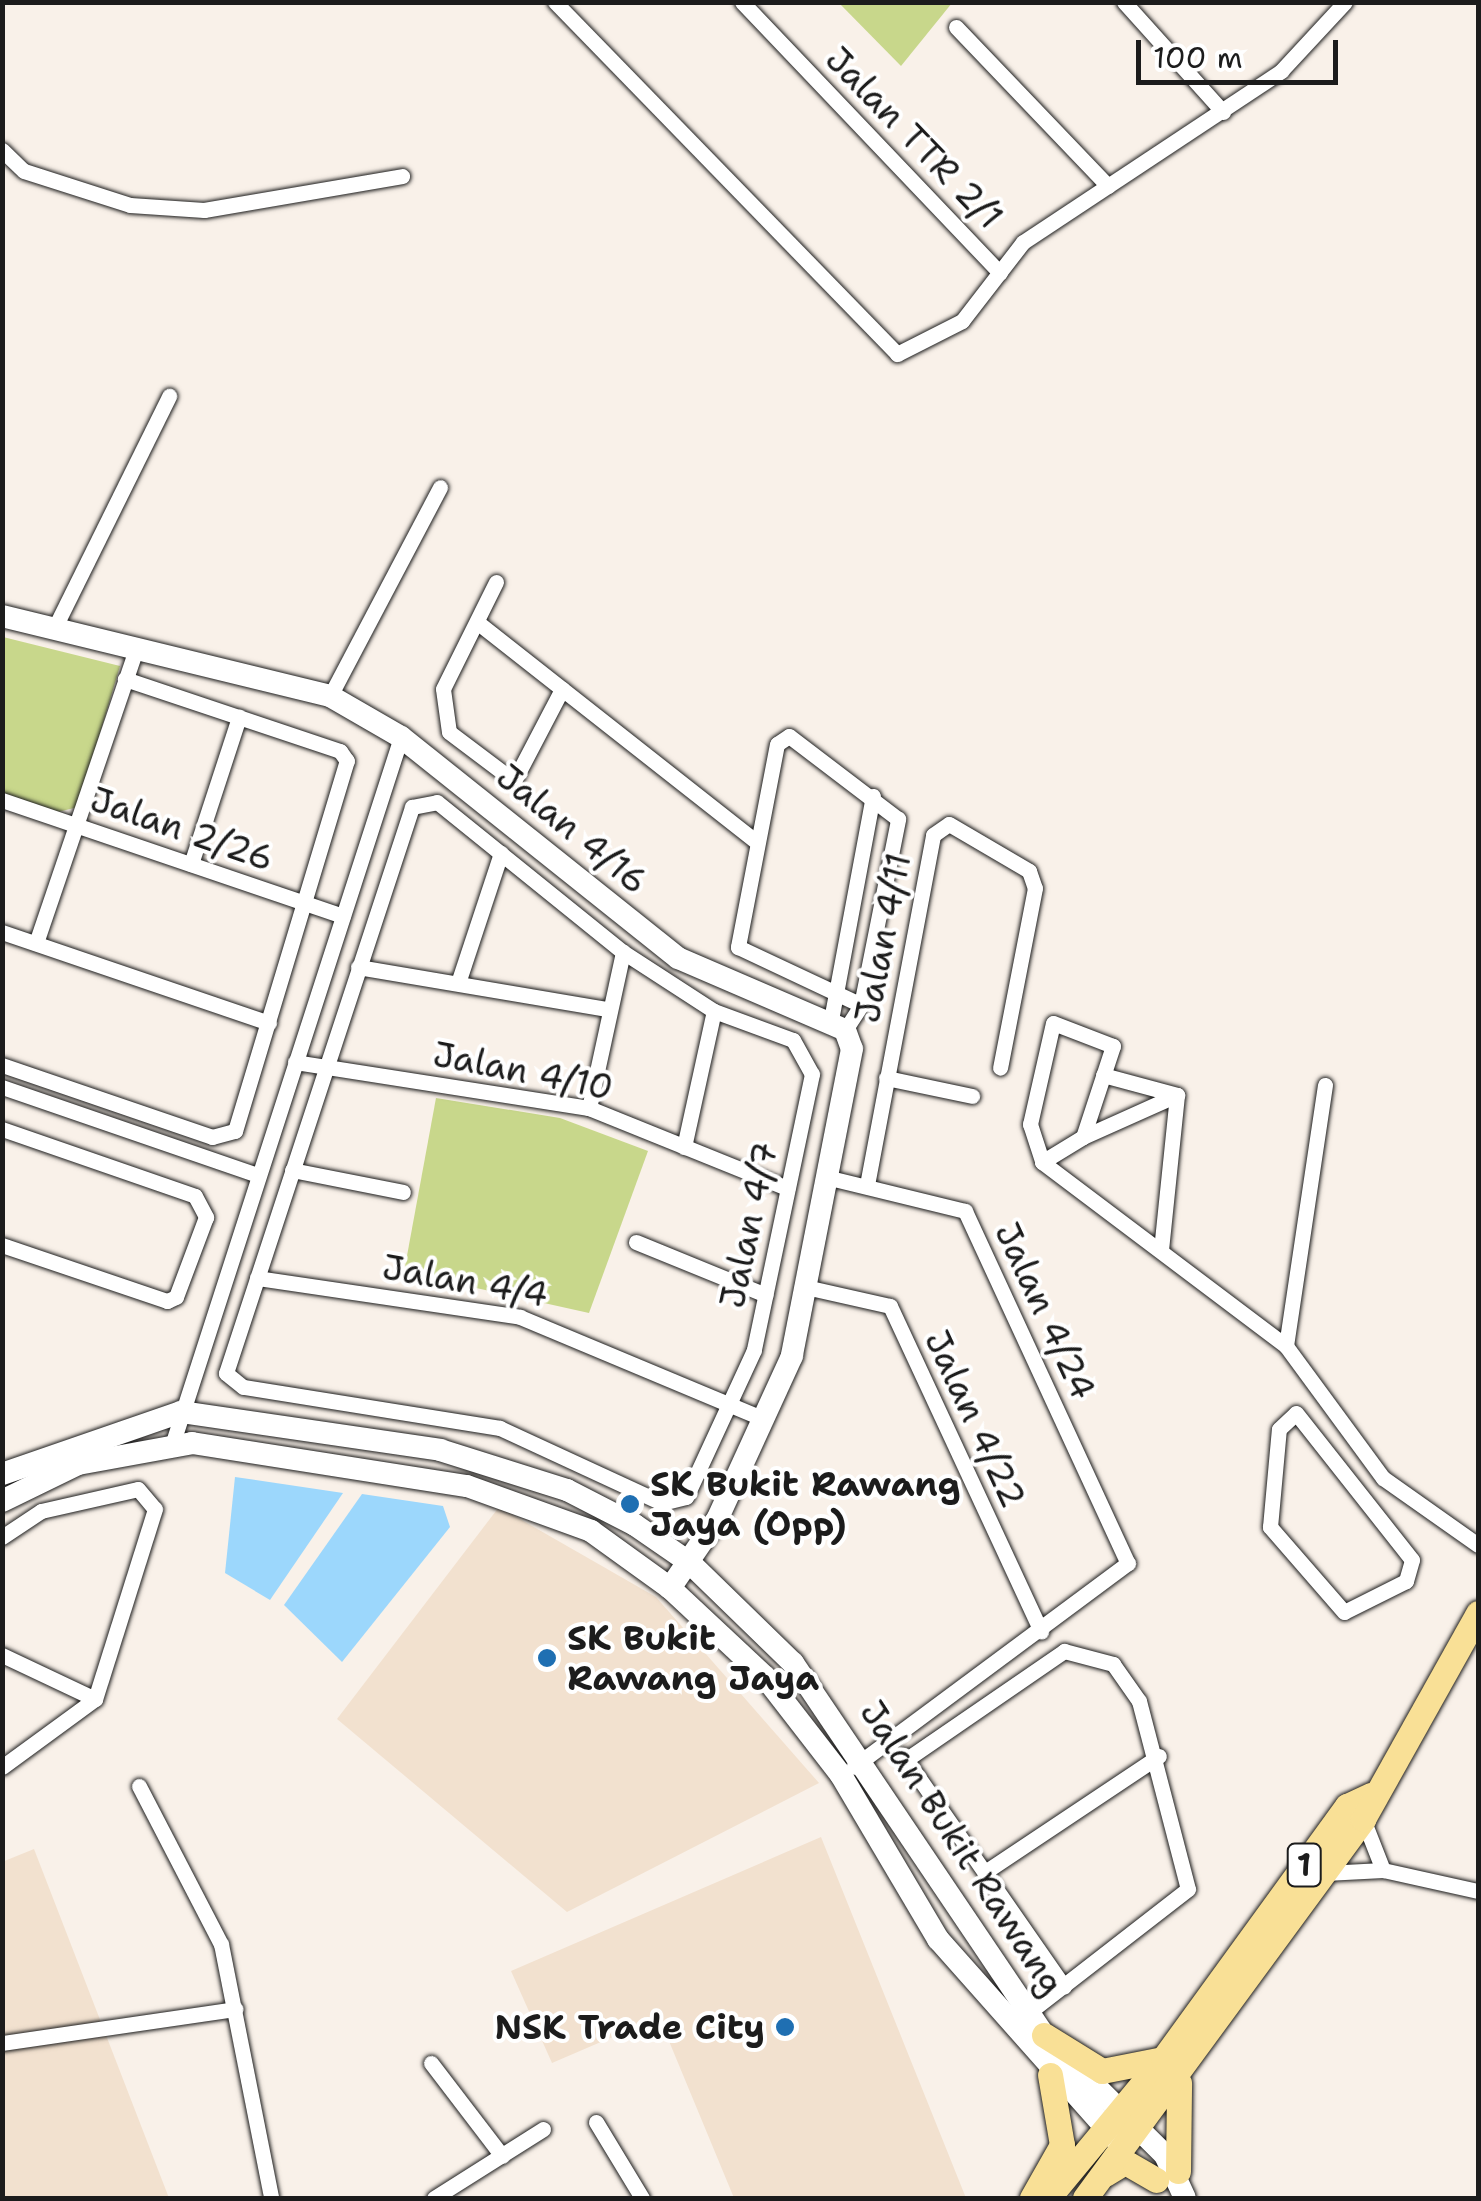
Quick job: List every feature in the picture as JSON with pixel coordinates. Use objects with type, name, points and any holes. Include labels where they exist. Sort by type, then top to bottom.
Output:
[{"type":"main road","name":"1","points":[[1048,2198],[1111,2123],[1174,2064],[1322,1875],[1367,1807],[1478,1613]]},
{"type":"main road","name":"1","points":[[1085,2198],[1133,2140],[1174,2064],[1347,1806],[1367,1807]]},
{"type":"main road","points":[[1044,2036],[1102,2071],[1174,2064],[1175,2103],[1165,2183],[1125,2162],[1102,2176]]},
{"type":"main road","points":[[1032,2198],[1062,2144],[1050,2075]]},
{"type":"street","points":[[555,2],[887,350],[908,353],[962,321],[1035,233],[1223,112],[1333,17],[1345,2]]},
{"type":"street","name":"Jalan TTR 2/1","points":[[742,2],[1000,273]]},
{"type":"street","points":[[1124,2],[1223,112]]},
{"type":"street","points":[[1320,2],[1333,17]]},
{"type":"street","points":[[956,27],[1108,186]]},
{"type":"street","points":[[2,150],[24,172],[130,205],[204,210],[402,176]]},
{"type":"street","points":[[55,628],[169,396]]},
{"type":"street","points":[[330,696],[440,487]]},
{"type":"street","points":[[496,582],[440,704],[449,732],[502,780],[522,774],[562,689]]},
{"type":"street","name":"Jalan 4/16","points":[[2,616],[330,696],[401,738],[678,958],[838,1025]]},
{"type":"street","points":[[477,622],[756,842]]},
{"type":"street","points":[[36,944],[137,646]]},
{"type":"street","points":[[2,1065],[212,1138],[235,1131],[347,761],[340,750],[125,680]]},
{"type":"street","points":[[191,864],[238,717]]},
{"type":"street","points":[[173,1442],[401,738]]},
{"type":"street","points":[[838,1025],[861,1005],[898,819],[800,740],[776,744],[740,950],[861,1005]]},
{"type":"street","points":[[670,1588],[690,1562],[764,1419],[810,1288],[852,1049],[838,1025],[836,995],[873,796]]},
{"type":"street","name":"Jalan 2/26","points":[[2,800],[343,916]]},
{"type":"street","points":[[257,1278],[412,807],[437,802],[618,947],[714,1011],[684,1147]]},
{"type":"street","name":"Jalan 4/11","points":[[866,1186],[933,835],[949,824],[1029,871],[1035,888],[1000,1068]]},
{"type":"street","points":[[458,983],[501,854]]},
{"type":"street","points":[[588,1108],[618,947],[629,920]]},
{"type":"street","points":[[2,932],[269,1023]]},
{"type":"street","points":[[358,968],[606,1009]]},
{"type":"street","name":"Jalan 4/7","points":[[257,1278],[226,1373],[242,1387],[500,1428],[662,1503],[686,1496],[730,1404],[766,1295],[812,1074],[793,1040],[714,1011]]},
{"type":"street","points":[[1083,1137],[1113,1046],[1053,1023],[1030,1124],[1042,1162],[1286,1346],[1383,1478],[1478,1545]]},
{"type":"street","name":"Jalan 4/10","points":[[296,1062],[588,1108],[787,1188]]},
{"type":"street","points":[[1103,1075],[1177,1095]]},
{"type":"street","points":[[886,1078],[972,1096]]},
{"type":"street","points":[[1286,1346],[1325,1085]]},
{"type":"street","points":[[2,1087],[258,1176]]},
{"type":"street","points":[[1042,1162],[1083,1137],[1177,1095]]},
{"type":"street","points":[[1161,1250],[1177,1095]]},
{"type":"street","points":[[2,1129],[195,1196],[206,1217],[167,1301],[2,1245]]},
{"type":"street","points":[[292,1170],[403,1192]]},
{"type":"street","name":"Jalan 4/24","points":[[830,1178],[965,1211],[1128,1563],[1041,1632]]},
{"type":"street","points":[[636,1242],[766,1295]]},
{"type":"street","name":"Jalan 4/4","points":[[257,1278],[520,1317],[764,1419]]},
{"type":"street","name":"Jalan 4/22","points":[[810,1288],[890,1306],[1041,1632]]},
{"type":"street","name":"Jalan Bukit Rawang","points":[[2,1474],[182,1412],[486,1462],[567,1490],[690,1562],[793,1663],[864,1759],[1028,2013],[1111,2123]]},
{"type":"street","points":[[1288,1416],[1304,1417],[1362,1496],[1409,1555],[1412,1572],[1340,1612],[1270,1526],[1278,1431],[1288,1416]]},
{"type":"street","name":"Jalan Bukit Rawang","points":[[2,1501],[78,1464],[173,1442],[468,1486],[591,1531],[670,1588],[764,1677],[841,1775],[950,1954],[1050,2075],[1133,2140],[1165,2183]]},
{"type":"street","points":[[1362,1496],[1383,1478]]},
{"type":"street","points":[[2,1537],[41,1511],[148,1492],[155,1515],[96,1699],[2,1767]]},
{"type":"street","points":[[841,1775],[1041,1632]]},
{"type":"street","points":[[906,1759],[1078,1648],[1113,1664],[1139,1700],[1159,1756],[1188,1889],[1028,2013]]},
{"type":"street","points":[[2,1655],[96,1699]]},
{"type":"street","points":[[892,1739],[1064,1986]]},
{"type":"street","points":[[984,1872],[1159,1756]]},
{"type":"street","points":[[140,1786],[221,1944],[272,2197]]},
{"type":"street","points":[[1367,1807],[1383,1870]]},
{"type":"street","points":[[1322,1875],[1383,1870],[1478,1891]]},
{"type":"street","points":[[950,1954],[960,1928],[954,1903]]},
{"type":"street","points":[[2,2043],[236,2009]]},
{"type":"street","points":[[431,2063],[502,2156]]},
{"type":"street","points":[[596,2122],[638,2197]]},
{"type":"street","points":[[434,2198],[544,2129]]},
{"type":"street","points":[[1165,2183],[1185,2198]]},
{"type":"shaded area","name":"SK Bukit Rawang Jaya","points":[[499,1507],[656,1597],[819,1783],[567,1912],[337,1719]]},
{"type":"shaded area","name":"NSK Trade City","points":[[821,1837],[966,2198],[734,2198],[659,2017],[552,2063],[511,1971]]},
{"type":"shaded area","points":[[34,1849],[169,2198],[3,2198],[2,1862]]},
{"type":"green space","points":[[839,3],[952,3],[901,66]]},
{"type":"green space","points":[[3,637],[120,666],[78,807],[58,812],[3,793]]},
{"type":"green space","points":[[436,1098],[560,1118],[648,1151],[589,1313],[404,1272]]},
{"type":"water","points":[[235,1477],[343,1493],[270,1600],[225,1573]]},
{"type":"water","points":[[362,1494],[443,1506],[450,1527],[342,1662],[284,1605]]},
{"type":"place","name":"SK Bukit Rawang Jaya (Opp)","points":[[630,1504]]},
{"type":"place","name":"SK Bukit Rawang Jaya","points":[[547,1658]]},
{"type":"place","name":"NSK Trade City","points":[[785,2027]]}]
